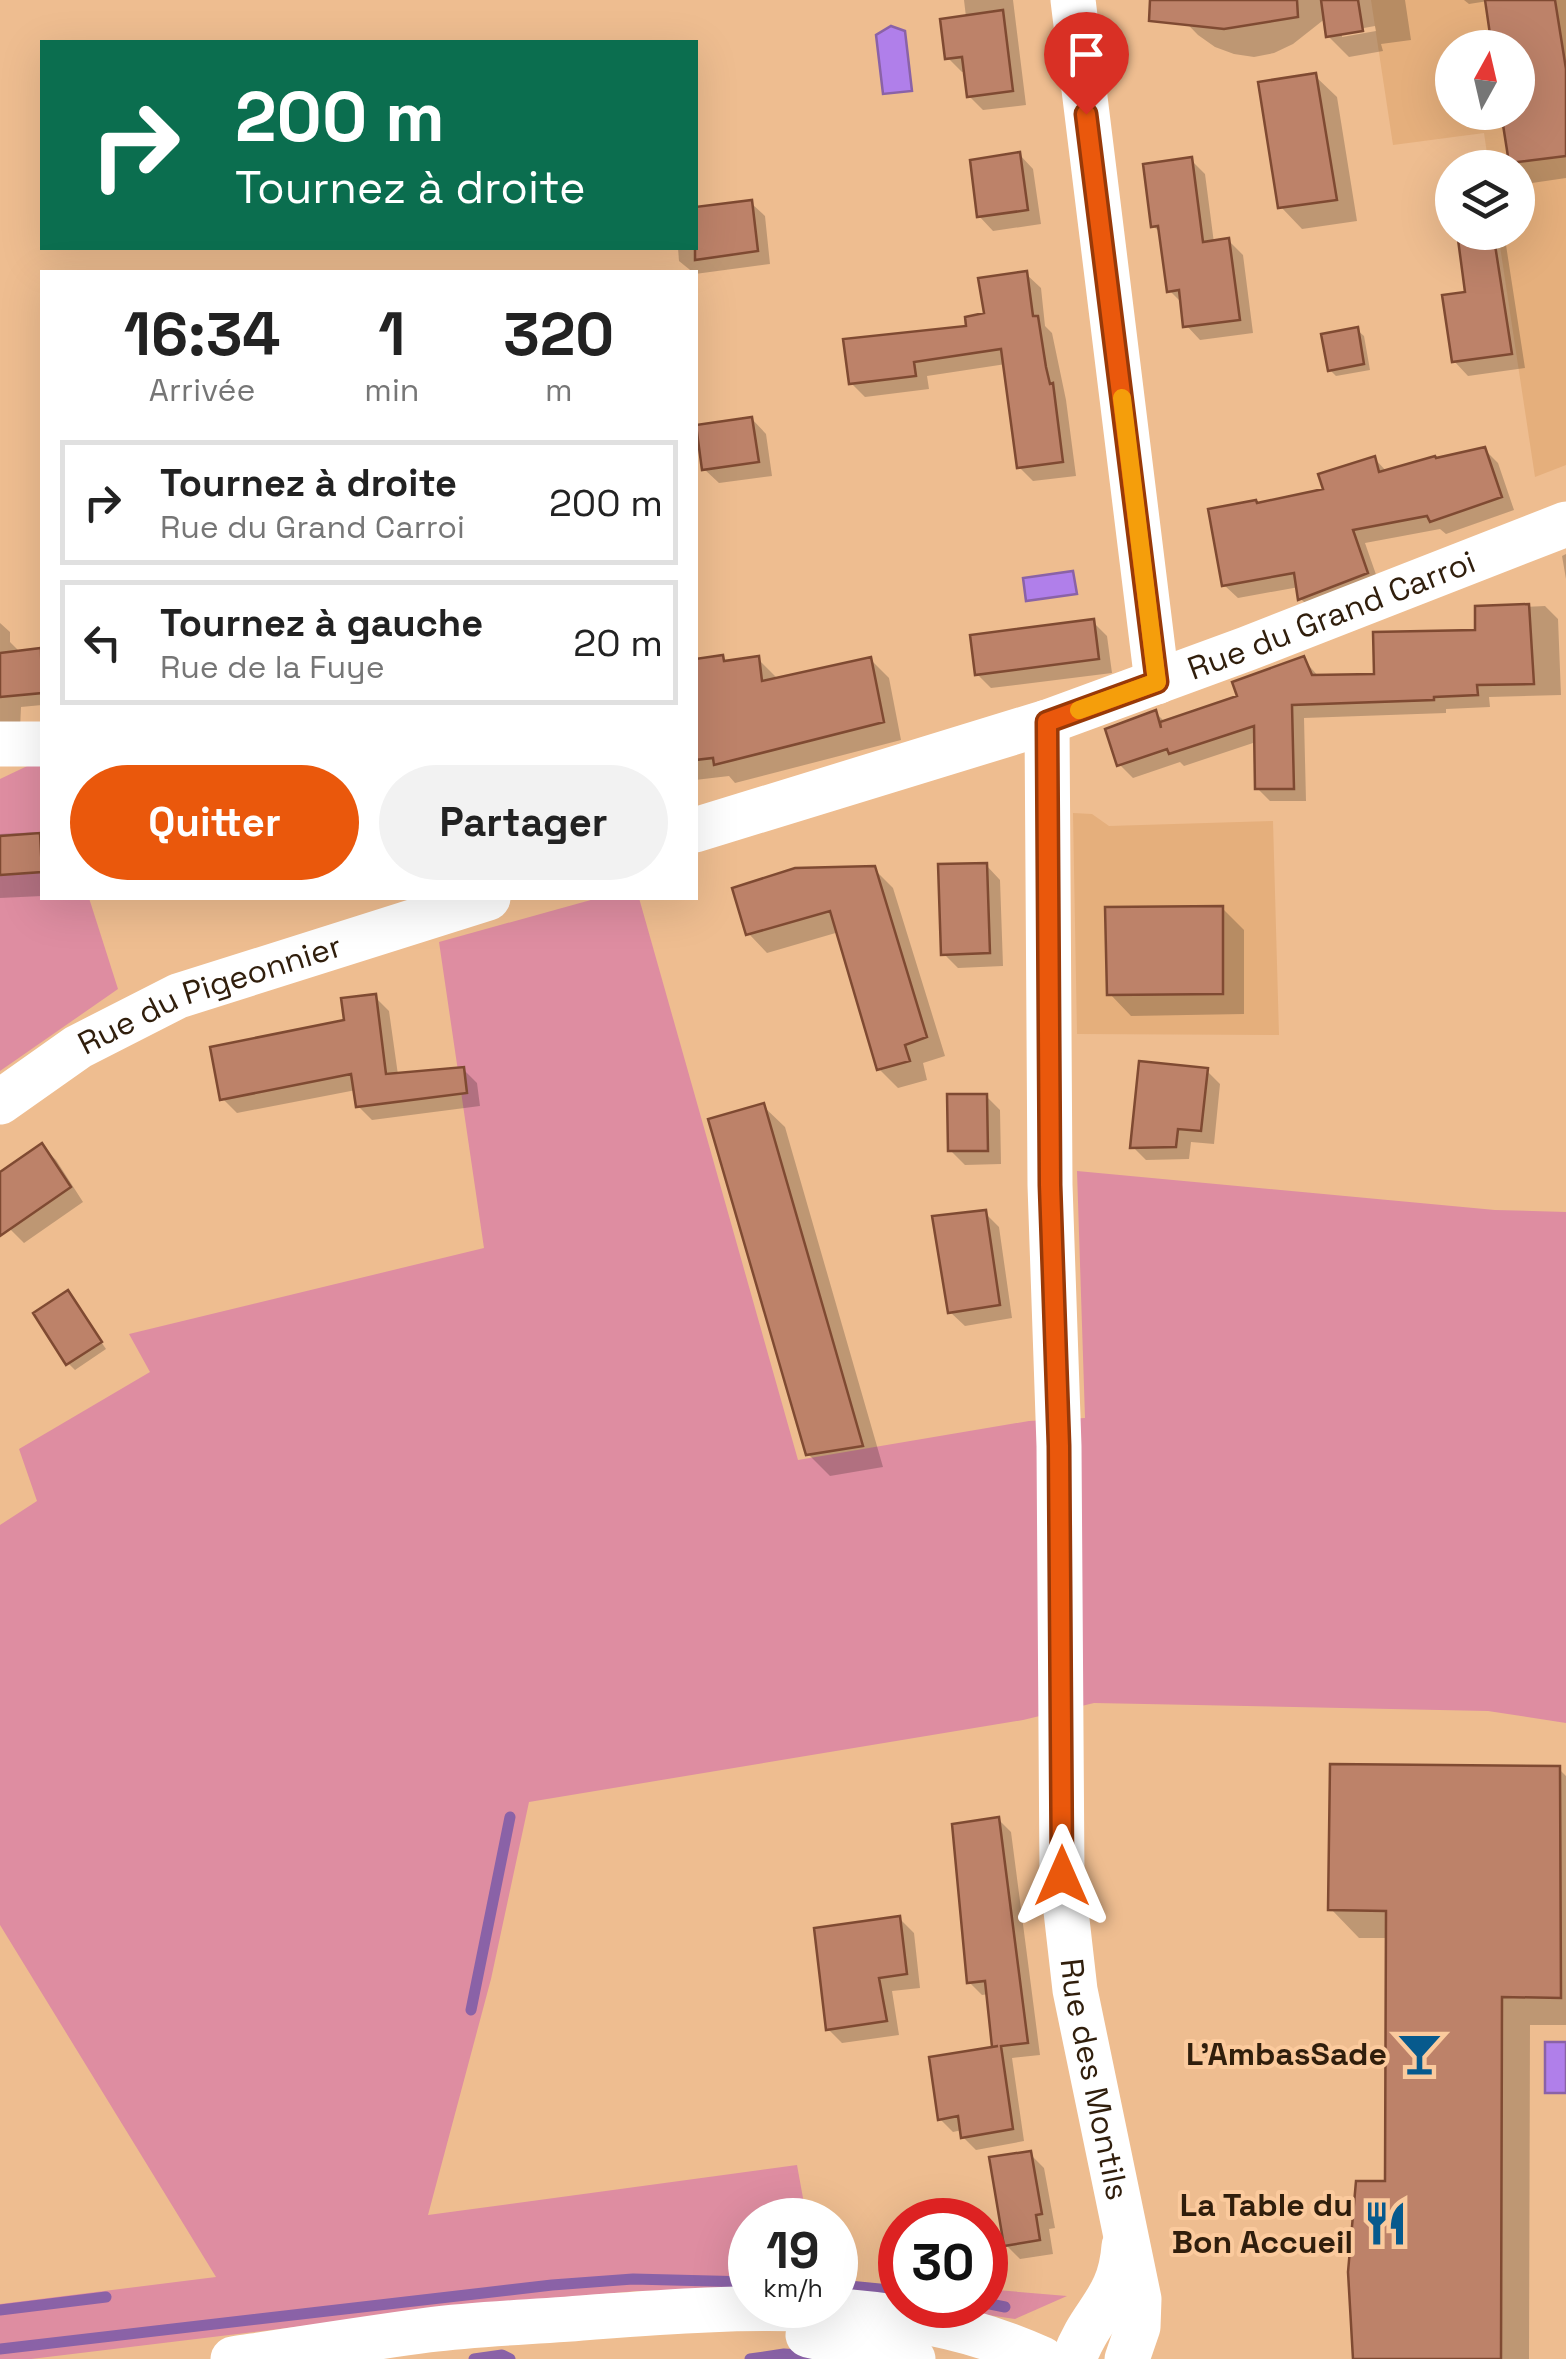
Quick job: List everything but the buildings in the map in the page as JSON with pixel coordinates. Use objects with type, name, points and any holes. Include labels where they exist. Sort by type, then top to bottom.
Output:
[{"type":"street","points":[[1072,0],[1157,682]]},
{"type":"street","name":"Rue du Grand Carroi","points":[[698,829],[1047,722],[1566,524]]},
{"type":"street","name":"Rue des Montils","points":[[1047,722],[1050,1185],[1059,1446],[1062,1876],[1075,1990],[1140,2300],[1138,2327],[1127,2359]]},
{"type":"street","points":[[0,744],[40,744]]},
{"type":"street","points":[[430,906],[474,900]]},
{"type":"street","name":"Rue du Pigeonnier","points":[[0,1102],[78,1047],[178,996],[430,906]]},
{"type":"street","name":"Rue des Montils","points":[[1033,2355],[1065,2341],[1083,2340],[1115,2292],[1125,2234]]},
{"type":"street","points":[[232,2359],[431,2330],[702,2309],[858,2314],[916,2320],[1033,2355]]},
{"type":"street","points":[[608,2316],[731,2323],[864,2346],[913,2359]]},
{"type":"street","points":[[864,2346],[917,2344],[965,2359]]},
{"type":"shaded area","points":[[1371,0],[1566,0],[1566,465],[1535,477],[1501,250],[1535,250],[1535,150],[1486,150],[1484,133],[1393,145]]},
{"type":"shaded area","points":[[891,26],[905,31],[912,91],[883,94],[876,35]]},
{"type":"shaded area","points":[[1073,571],[1077,594],[1026,601],[1023,578]]},
{"type":"shaded area","points":[[40,760],[40,900],[90,900],[118,989],[0,1071],[0,779]]},
{"type":"shaded area","points":[[1073,813],[1092,814],[1109,826],[1273,821],[1279,1035],[1077,1034]]},
{"type":"shaded area","points":[[591,900],[640,900],[798,1460],[1029,1421],[1085,1418],[1077,1171],[1495,1210],[1566,1212],[1566,1723],[1488,1711],[1094,1703],[1023,1720],[529,1802],[491,1979],[428,2215],[797,2165],[803,2198],[728,2198],[728,2290],[637,2291],[459,2307],[31,2359],[0,2359],[0,2304],[216,2277],[0,1925],[0,1525],[37,1501],[19,1449],[150,1372],[129,1334],[484,1248],[439,942]]},
{"type":"shaded area","points":[[1545,2042],[1566,2042],[1566,2093],[1545,2093]]},
{"type":"shaded area","points":[[1008,2291],[1067,2296],[1015,2319],[1008,2318]]},
{"type":"waterway","points":[[471,2010],[510,1817]]},
{"type":"waterway","points":[[0,2349],[552,2285],[633,2279],[728,2281]]},
{"type":"waterway","points":[[858,2287],[878,2289]]},
{"type":"waterway","points":[[0,2310],[106,2297]]},
{"type":"waterway","points":[[750,2359],[784,2354],[815,2356]]},
{"type":"waterway","points":[[474,2359],[502,2355],[510,2359]]},
{"type":"slow traffic","points":[[1079,710],[1157,682],[1122,398]]},
{"type":"place","name":"L'AmbasSade","points":[[1420,2054]]},
{"type":"place","name":"La Table du Bon Accueil","points":[[1386,2223]]},
{"type":"route","points":[[1062,1876],[1059,1446],[1050,1185],[1047,722],[1157,682],[1086,114]]}]
